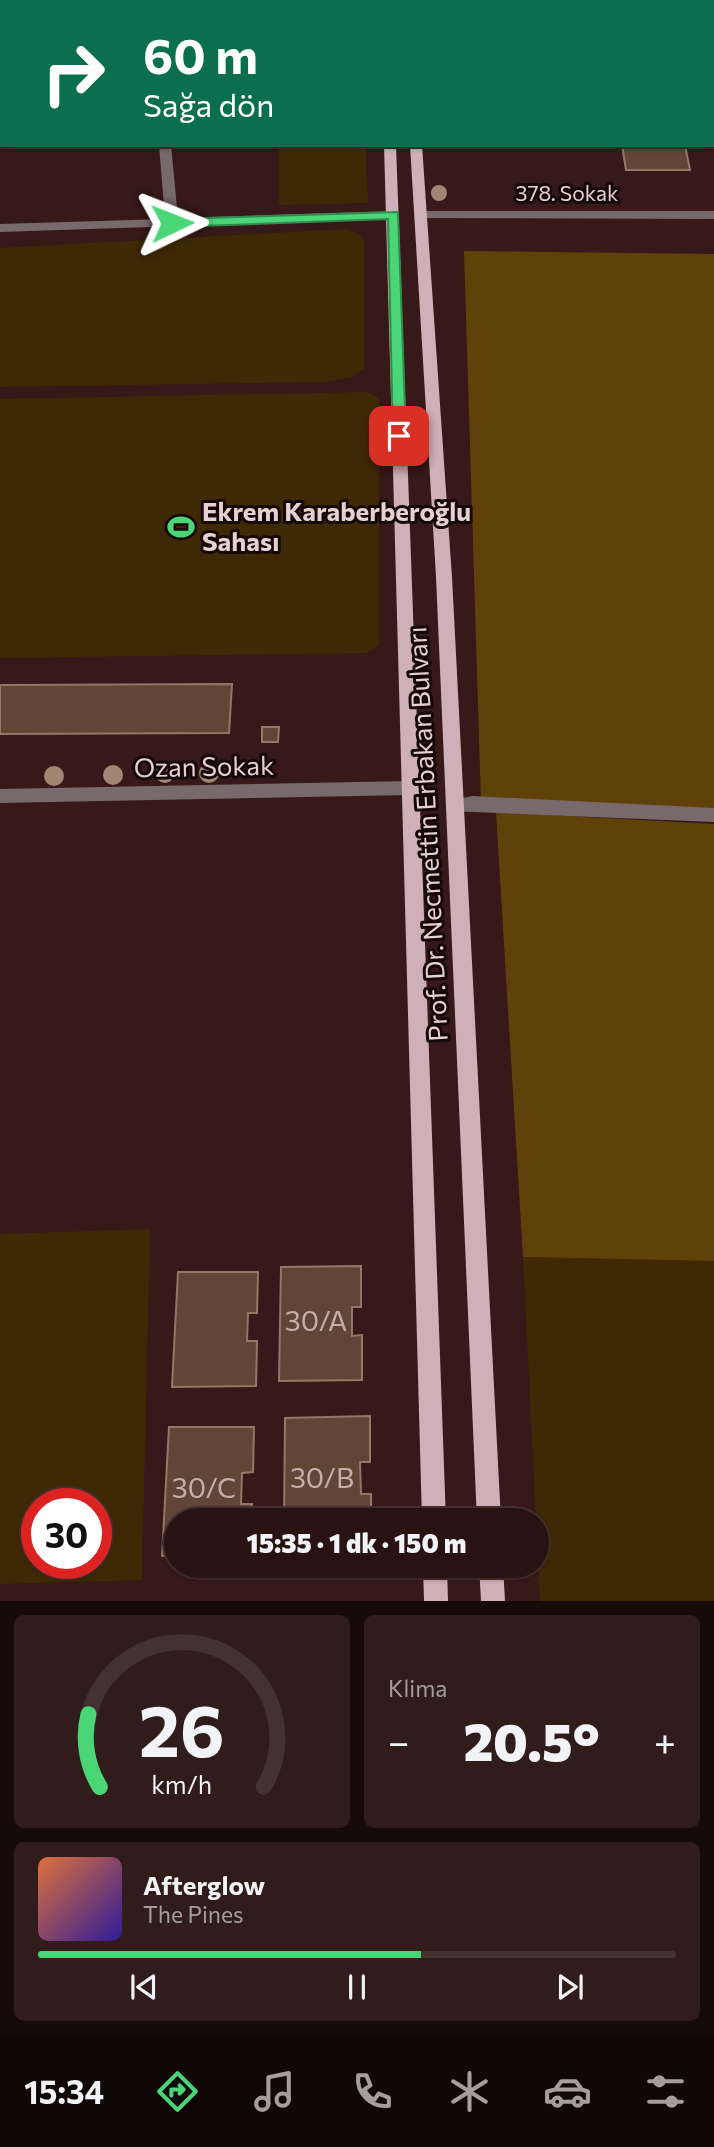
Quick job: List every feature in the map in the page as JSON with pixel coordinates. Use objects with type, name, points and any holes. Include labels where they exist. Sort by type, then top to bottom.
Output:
[{"type":"main road","name":"Prof. Dr. Necmettin Erbakan Bulvarı","points":[[390,147],[434,1508]]},
{"type":"main road","name":"Prof. Dr. Necmettin Erbakan Bulvarı","points":[[416,147],[455,806],[488,1508]]},
{"type":"main road","points":[[435,1578],[436,1601]]},
{"type":"main road","points":[[492,1578],[493,1601]]},
{"type":"street","points":[[166,147],[172,223]]},
{"type":"street","points":[[0,229],[393,215]]},
{"type":"street","name":"378. Sokak","points":[[420,215],[714,215]]},
{"type":"street","name":"Ozan Sokak","points":[[0,796],[409,788]]},
{"type":"street","points":[[455,806],[472,803],[714,815]]},
{"type":"shaded area","points":[[279,147],[366,147],[368,203],[279,205]]},
{"type":"shaded area","points":[[346,229],[359,234],[364,240],[364,368],[353,377],[326,382],[0,387],[0,248]]},
{"type":"shaded area","points":[[464,251],[714,254],[714,810],[481,802]]},
{"type":"shaded area","name":"Ekrem Karaberberoğlu Sahası","points":[[366,392],[379,398],[379,645],[367,653],[0,658],[0,399]]},
{"type":"shaded area","points":[[496,812],[714,824],[714,1261],[523,1257]]},
{"type":"shaded area","points":[[150,1229],[142,1580],[0,1584],[0,1234]]},
{"type":"shaded area","points":[[523,1257],[714,1261],[714,1601],[540,1601],[539,1578],[549,1578],[549,1508],[535,1508]]},
{"type":"building","points":[[622,147],[685,147],[690,170],[626,170]]},
{"type":"building","points":[[232,684],[229,733],[0,734],[0,685]]},
{"type":"building","points":[[262,727],[279,727],[278,742],[262,742]]},
{"type":"building","points":[[361,1266],[361,1307],[352,1307],[352,1336],[362,1335],[362,1380],[279,1381],[281,1267]]},
{"type":"building","points":[[178,1272],[258,1272],[257,1313],[248,1313],[247,1341],[257,1341],[256,1386],[172,1387]]},
{"type":"building","points":[[370,1416],[370,1462],[360,1462],[361,1494],[371,1494],[371,1508],[284,1508],[285,1418]]},
{"type":"building","points":[[169,1427],[254,1427],[253,1472],[242,1473],[241,1504],[252,1504],[252,1508],[165,1508]]},
{"type":"building","points":[[164,1519],[164,1556],[162,1556]]},
{"type":"place","name":"Ekrem Karaberberoğlu Sahası","points":[[181,527]]},
{"type":"route","points":[[172,223],[393,215],[399,436]]}]
